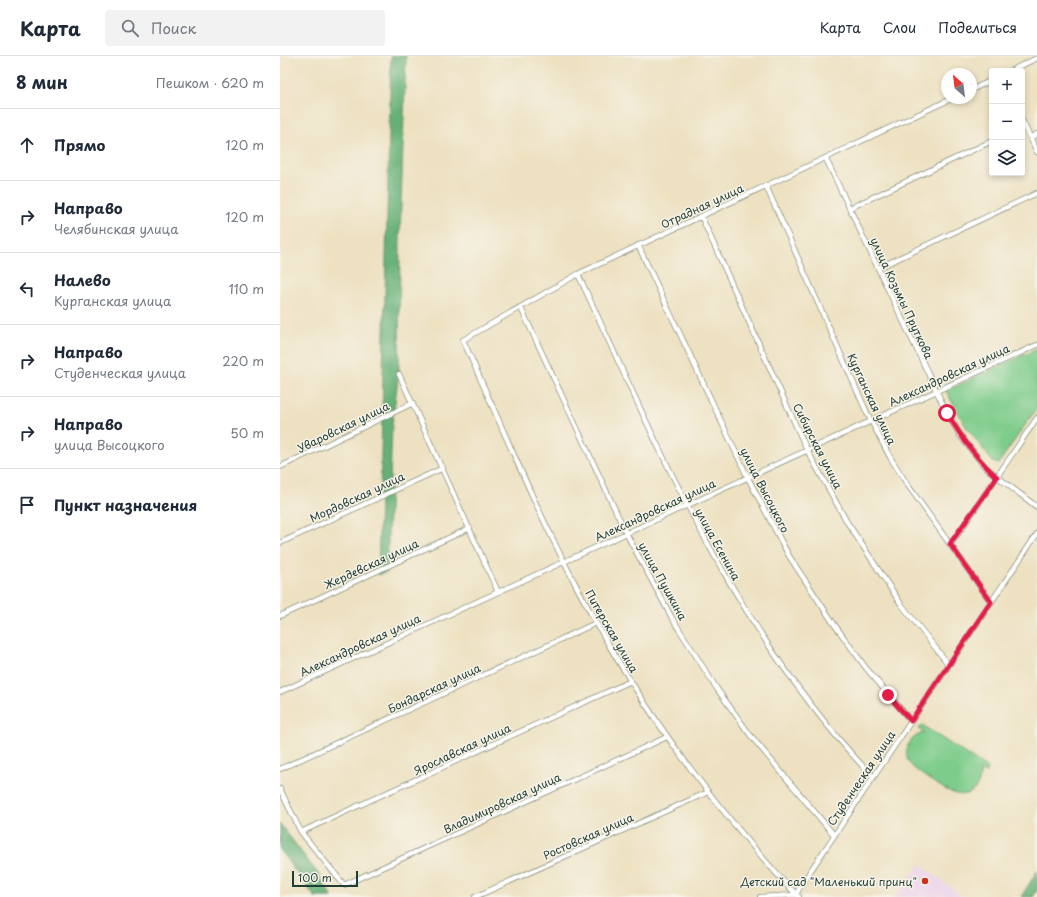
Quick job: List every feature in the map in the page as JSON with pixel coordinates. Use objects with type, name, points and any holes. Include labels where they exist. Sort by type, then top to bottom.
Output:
[{"type":"street","points":[[1016,68],[1037,58]]},
{"type":"street","points":[[977,87],[989,81]]},
{"type":"street","name":"Отрадная улица","points":[[463,340],[578,274],[941,104]]},
{"type":"street","points":[[1025,129],[1037,152]]},
{"type":"street","points":[[1030,138],[1037,134]]},
{"type":"street","points":[[850,208],[989,142]]},
{"type":"street","name":"улица Козьмы Пруткова","points":[[826,159],[936,391],[961,437],[986,468],[1037,507]]},
{"type":"street","name":"Курганская улица","points":[[766,186],[871,421],[890,457],[907,484],[991,602]]},
{"type":"street","points":[[878,268],[1037,193]]},
{"type":"street","name":"Сибирская улица","points":[[701,216],[807,450],[848,522],[901,604],[949,665]]},
{"type":"street","name":"улица Высоцкого","points":[[638,245],[748,478],[789,556],[834,624],[866,668],[911,721]]},
{"type":"street","name":"улица Есенина","points":[[578,274],[687,506],[752,622],[826,723],[873,777]]},
{"type":"street","name":"улица Пушкина","points":[[521,308],[626,533],[672,618],[717,689],[756,742],[834,835]]},
{"type":"street","name":"Питерская улица","points":[[463,340],[564,562],[596,623],[631,681],[667,736],[708,792],[797,896]]},
{"type":"street","name":"Александровская улица","points":[[280,692],[1037,345]]},
{"type":"street","points":[[399,374],[498,592]]},
{"type":"street","name":"Уваровская улица","points":[[280,467],[413,403]]},
{"type":"street","points":[[950,544],[1037,418]]},
{"type":"street","name":"Мордовская улица","points":[[280,543],[443,468]]},
{"type":"street","name":"Жердевская улица","points":[[280,616],[470,528]]},
{"type":"street","name":"Студенческая улица","points":[[797,896],[800,885],[1037,534]]},
{"type":"street","name":"Бондарская улица","points":[[280,769],[596,623]]},
{"type":"street","name":"Ярославская улица","points":[[301,832],[631,681]]},
{"type":"street","name":"Владимировская улица","points":[[301,832],[344,885],[667,736]]},
{"type":"street","points":[[280,789],[301,832]]},
{"type":"street","name":"Ростовская улица","points":[[475,897],[708,792]]},
{"type":"street","points":[[760,897],[797,896]]},
{"type":"shaded area","name":"Детский сад \"Маленький принц\"","points":[[920,864],[963,897],[895,897]]},
{"type":"green space","points":[[391,56],[406,56],[400,236],[399,371],[392,425],[387,572],[378,575]]},
{"type":"green space","points":[[1037,349],[1037,408],[998,464],[993,462],[967,428],[946,391]]},
{"type":"green space","points":[[922,725],[988,769],[986,773],[980,770],[978,785],[975,789],[967,794],[957,794],[939,786],[913,768],[907,759],[907,749],[908,745],[915,737],[924,733],[919,729]]},
{"type":"green space","points":[[280,824],[316,871],[332,897],[315,897],[280,851]]},
{"type":"green space","points":[[1037,871],[1037,890],[1033,897],[1021,897]]},
{"type":"place","name":"Детский сад \"Маленький принц\"","points":[[925,881]]},
{"type":"route","points":[[888,695],[911,721],[991,602],[950,544],[997,477],[986,468],[961,437],[947,413]]}]
